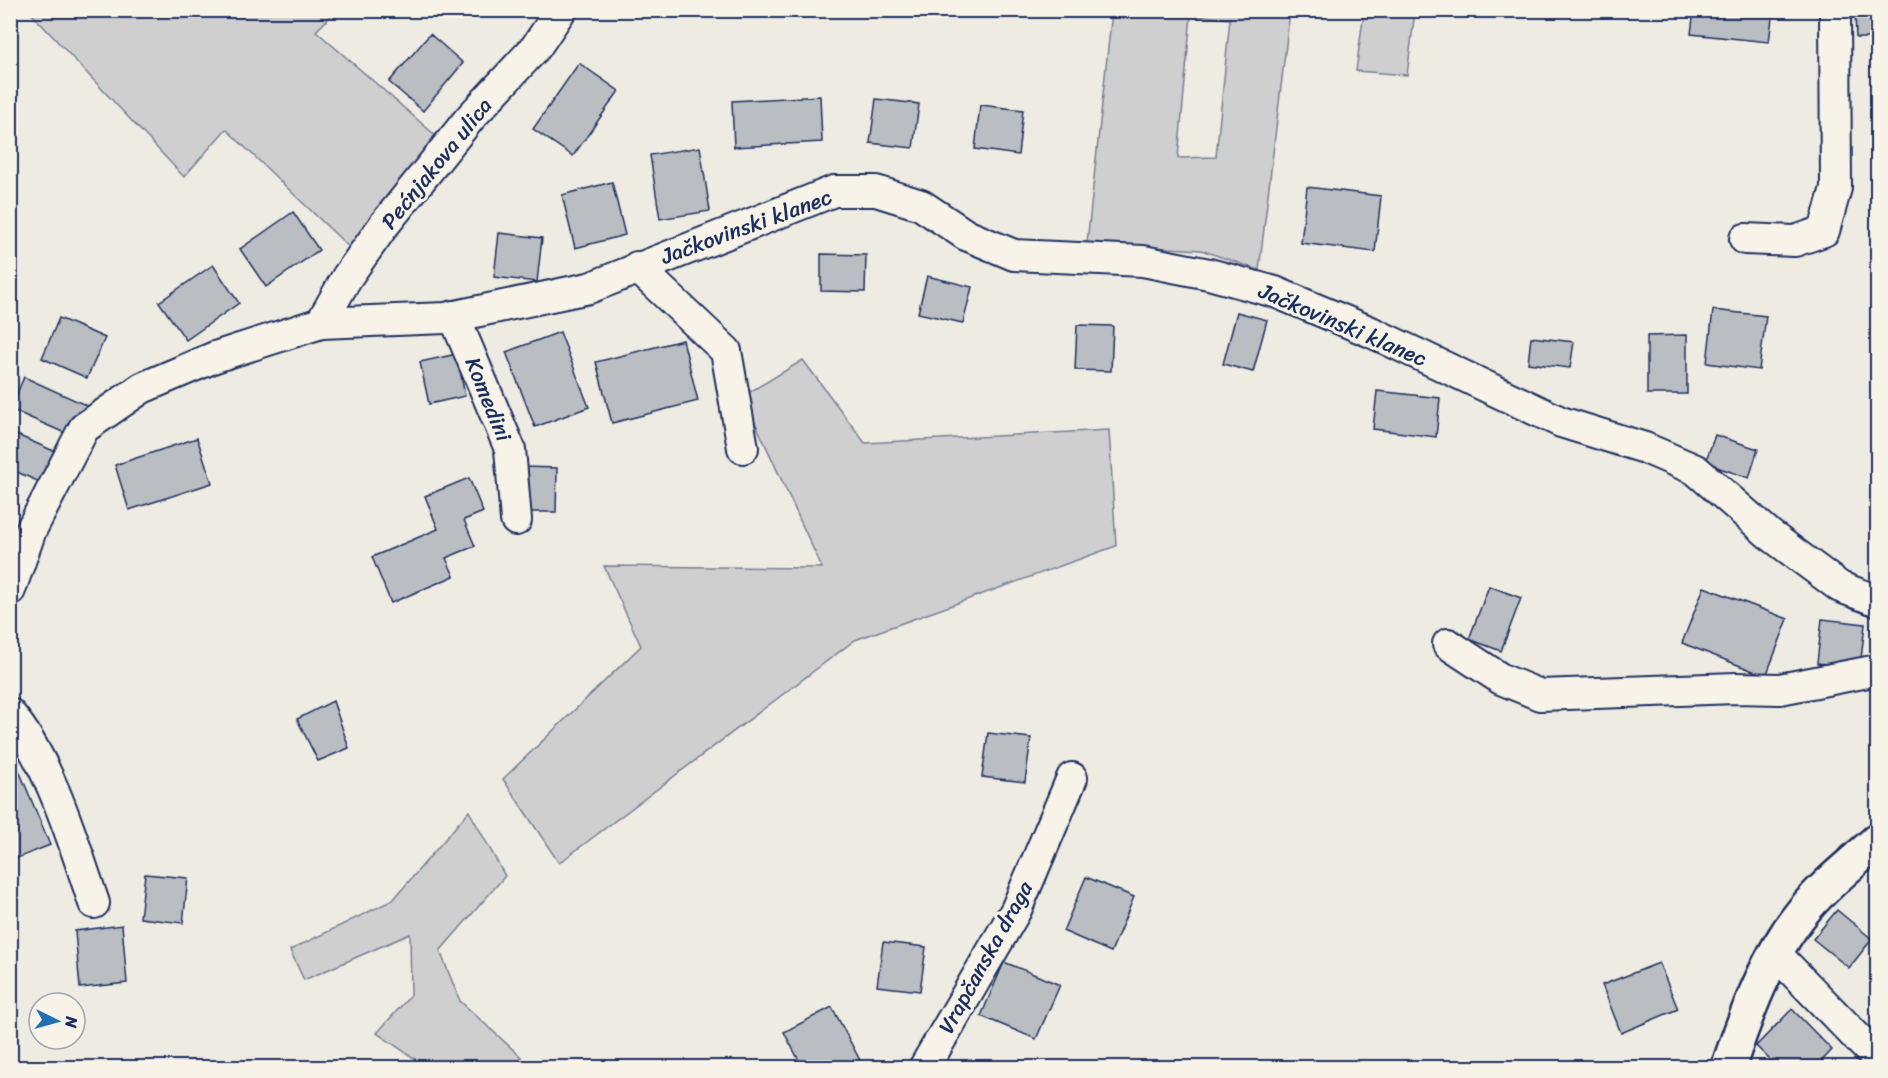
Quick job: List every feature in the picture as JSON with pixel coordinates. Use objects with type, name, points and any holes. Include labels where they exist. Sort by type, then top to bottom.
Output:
[{"type":"street","name":"Pećnjakova ulica","points":[[321,323],[347,277],[384,225],[470,118],[536,47],[561,10]]},
{"type":"street","points":[[1745,239],[1795,241],[1824,231],[1836,188],[1835,10]]},
{"type":"street","name":"Jačkovinski klanec","points":[[10,590],[31,530],[84,428],[142,388],[215,357],[321,323],[454,316],[589,288],[834,191],[876,191],[921,205],[966,235],[1014,255],[1143,261],[1209,274],[1275,292],[1371,332],[1561,422],[1644,448],[1696,470],[1769,534],[1840,586],[1878,601]]},
{"type":"street","points":[[638,267],[726,351],[743,448]]},
{"type":"street","name":"Komedini","points":[[454,316],[502,425],[510,449],[516,520]]},
{"type":"street","points":[[1448,644],[1501,679],[1540,695],[1736,688],[1780,689],[1878,670]]},
{"type":"street","points":[[10,714],[21,727],[58,802],[94,903]]},
{"type":"street","name":"Vrapčanska draga","points":[[924,1068],[1016,910],[1071,778]]},
{"type":"street","points":[[1728,1068],[1753,1001],[1776,954],[1804,910],[1878,840]]},
{"type":"street","points":[[1776,954],[1878,1059]]},
{"type":"shaded area","points":[[29,11],[336,11],[316,31],[443,142],[355,253],[226,129],[184,177]]},
{"type":"shaded area","points":[[1112,11],[1290,11],[1259,270],[1201,250],[1087,243]],"holes":[[[1191,15],[1230,19],[1216,157],[1178,158]]]},
{"type":"shaded area","points":[[1364,11],[1415,11],[1407,75],[1356,71]]},
{"type":"shaded area","points":[[803,360],[865,443],[1109,430],[1116,546],[855,640],[559,863],[503,779],[641,646],[604,566],[822,568],[743,396]]},
{"type":"shaded area","points":[[469,811],[505,876],[440,951],[460,1001],[532,1067],[427,1067],[377,1033],[411,995],[410,934],[304,980],[290,950],[393,900]]},
{"type":"building","points":[[1694,10],[1773,10],[1769,42],[1691,34]]},
{"type":"building","points":[[1855,10],[1878,10],[1878,38],[1856,38]]},
{"type":"building","points":[[430,34],[463,63],[423,111],[389,82]]},
{"type":"building","points":[[579,63],[619,91],[573,156],[533,129]]},
{"type":"building","points":[[820,96],[822,142],[734,147],[732,101]]},
{"type":"building","points":[[876,99],[919,104],[913,148],[870,143]]},
{"type":"building","points":[[980,105],[1023,110],[1018,155],[975,149]]},
{"type":"building","points":[[700,147],[710,211],[660,219],[650,155]]},
{"type":"building","points":[[612,182],[625,235],[575,248],[562,195]]},
{"type":"building","points":[[1307,187],[1381,196],[1375,252],[1301,243]]},
{"type":"building","points":[[293,212],[319,250],[266,287],[240,249]]},
{"type":"building","points":[[499,233],[542,238],[537,282],[494,277]]},
{"type":"building","points":[[821,254],[866,255],[865,292],[821,291]]},
{"type":"building","points":[[213,265],[239,303],[186,340],[159,302]]},
{"type":"building","points":[[927,276],[972,287],[963,323],[918,313]]},
{"type":"building","points":[[1713,310],[1766,316],[1759,370],[1707,363]]},
{"type":"building","points":[[1237,312],[1267,320],[1253,372],[1223,364]]},
{"type":"building","points":[[59,318],[105,338],[87,378],[42,358]]},
{"type":"building","points":[[1077,325],[1113,326],[1111,371],[1075,370]]},
{"type":"building","points":[[560,332],[589,407],[535,427],[506,352]]},
{"type":"building","points":[[1687,335],[1687,394],[1647,394],[1647,336]]},
{"type":"building","points":[[1531,337],[1574,342],[1570,368],[1528,363]]},
{"type":"building","points":[[683,340],[698,401],[612,423],[596,362]]},
{"type":"building","points":[[457,354],[465,396],[429,404],[420,362]]},
{"type":"building","points":[[24,377],[88,406],[74,437],[10,409]]},
{"type":"building","points":[[1377,391],[1440,398],[1436,437],[1373,429]]},
{"type":"building","points":[[10,432],[56,452],[42,483],[10,469]]},
{"type":"building","points":[[1715,435],[1758,449],[1749,478],[1705,463]]},
{"type":"building","points":[[197,438],[212,483],[129,510],[115,465]]},
{"type":"building","points":[[522,467],[557,468],[556,512],[522,512]]},
{"type":"building","points":[[469,478],[483,512],[464,520],[475,546],[446,558],[454,576],[391,603],[372,557],[438,529],[425,496]]},
{"type":"building","points":[[1489,586],[1521,598],[1501,651],[1469,639]]},
{"type":"building","points":[[1704,587],[1788,619],[1766,676],[1682,643]]},
{"type":"building","points":[[1822,619],[1865,624],[1860,668],[1817,663]]},
{"type":"building","points":[[333,701],[349,748],[318,761],[297,719]]},
{"type":"building","points":[[988,733],[1031,738],[1025,782],[982,777]]},
{"type":"building","points":[[16,763],[50,845],[10,861],[10,765]]},
{"type":"building","points":[[145,874],[188,878],[183,923],[140,918]]},
{"type":"building","points":[[1086,877],[1134,897],[1111,952],[1063,931]]},
{"type":"building","points":[[1837,910],[1872,939],[1849,968],[1813,939]]},
{"type":"building","points":[[122,925],[127,983],[80,988],[75,931]]},
{"type":"building","points":[[883,942],[926,947],[920,991],[877,986]]},
{"type":"building","points":[[1004,962],[1060,985],[1036,1039],[981,1016]]},
{"type":"building","points":[[1659,963],[1678,1009],[1621,1033],[1602,985]]},
{"type":"building","points":[[1878,984],[1878,997],[1872,992]]},
{"type":"building","points":[[832,1007],[863,1066],[803,1068],[784,1032]]},
{"type":"building","points":[[1792,1009],[1832,1050],[1815,1068],[1778,1068],[1756,1046]]}]
